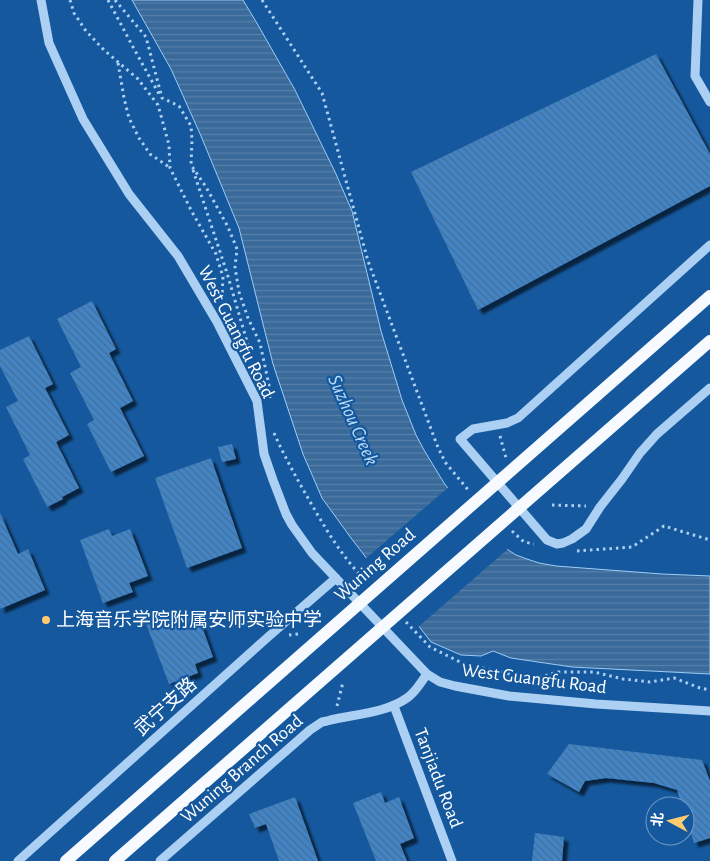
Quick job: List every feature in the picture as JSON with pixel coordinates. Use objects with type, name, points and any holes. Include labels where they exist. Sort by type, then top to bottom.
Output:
[{"type":"main road","name":"Wuning Road","points":[[66,861],[710,296]]},
{"type":"main road","points":[[115,861],[710,341]]},
{"type":"street","name":"West Guangfu Road","points":[[41,0],[49,43],[83,119],[129,194],[178,256],[216,322],[257,402],[264,454],[272,480],[292,525],[312,553],[427,674],[440,682],[509,696],[596,704],[710,711]]},
{"type":"street","points":[[698,0],[695,76],[710,102]]},
{"type":"street","points":[[710,245],[518,418],[507,423],[473,429],[460,439],[547,540],[557,544],[563,543],[586,529],[640,453],[657,434],[710,388]]},
{"type":"street","name":"武宁支路","points":[[18,861],[336,578]]},
{"type":"street","name":"Wuning Branch Road","points":[[160,861],[310,730],[322,722],[394,706],[408,698],[427,674]]},
{"type":"street","name":"Tanjiadu Road","points":[[394,706],[452,861]]},
{"type":"path","points":[[70,0],[74,13],[86,32],[138,80],[158,105],[169,145],[170,168],[216,254],[223,277],[222,297],[216,322]]},
{"type":"path","points":[[108,0],[132,47],[162,98],[179,106],[191,126],[191,165],[227,273],[254,366]]},
{"type":"path","points":[[114,0],[146,37],[162,98]]},
{"type":"path","points":[[262,0],[322,92],[368,261],[445,462]]},
{"type":"path","points":[[118,62],[129,118],[150,154],[170,168]]},
{"type":"path","points":[[191,165],[206,187],[228,227],[237,249],[235,267],[239,292],[248,318],[260,343],[270,390],[270,406]]},
{"type":"path","points":[[497,425],[507,459]]},
{"type":"path","points":[[273,430],[287,462],[327,530],[353,568],[366,581]]},
{"type":"path","points":[[552,505],[600,507]]},
{"type":"path","points":[[404,621],[430,647],[464,664],[533,679],[558,672],[594,672],[623,679],[650,682],[674,678],[710,690]]},
{"type":"path","points":[[334,719],[343,682]]},
{"type":"water","name":"Suzhou Creek","points":[[132,0],[243,0],[295,90],[352,211],[381,331],[402,400],[416,435],[444,483],[467,514],[499,544],[516,555],[527,559],[556,566],[710,576],[710,674],[572,667],[511,658],[493,651],[481,656],[461,655],[431,642],[322,498],[303,454],[273,364],[239,228],[171,69]]},
{"type":"pier","points":[[450,486],[469,512],[486,530],[509,548],[417,628],[364,560]]},
{"type":"building","points":[[656,54],[710,154],[710,186],[478,310],[411,172]]},
{"type":"building","points":[[92,301],[116,349],[109,353],[133,401],[120,408],[144,456],[111,472],[87,424],[94,420],[70,373],[81,367],[57,319]]},
{"type":"building","points":[[29,336],[53,384],[45,388],[69,435],[56,442],[79,488],[47,507],[23,459],[30,455],[6,407],[18,401],[0,366],[0,350]]},
{"type":"building","points":[[232,444],[236,459],[222,462],[218,447]]},
{"type":"building","points":[[211,458],[242,548],[187,568],[155,478]]},
{"type":"building","points":[[0,513],[18,554],[28,549],[45,590],[0,609]]},
{"type":"building","points":[[109,529],[112,536],[130,529],[148,576],[129,583],[133,592],[103,603],[80,540]]},
{"type":"building","points":[[175,610],[177,617],[196,610],[213,657],[195,664],[198,673],[169,684],[145,621]]},
{"type":"building","points":[[569,744],[702,760],[710,781],[710,838],[695,843],[695,796],[679,796],[677,790],[654,783],[606,778],[585,781],[579,792],[547,774]]},
{"type":"building","points":[[381,792],[385,803],[399,797],[414,838],[400,844],[407,861],[376,861],[353,803]]},
{"type":"building","points":[[295,797],[318,861],[279,861],[266,824],[255,828],[249,814]]},
{"type":"building","points":[[535,833],[564,837],[562,861],[532,861]]},
{"type":"place","name":"上海音乐学院附属安师实验中学","points":[[46,620]]}]
